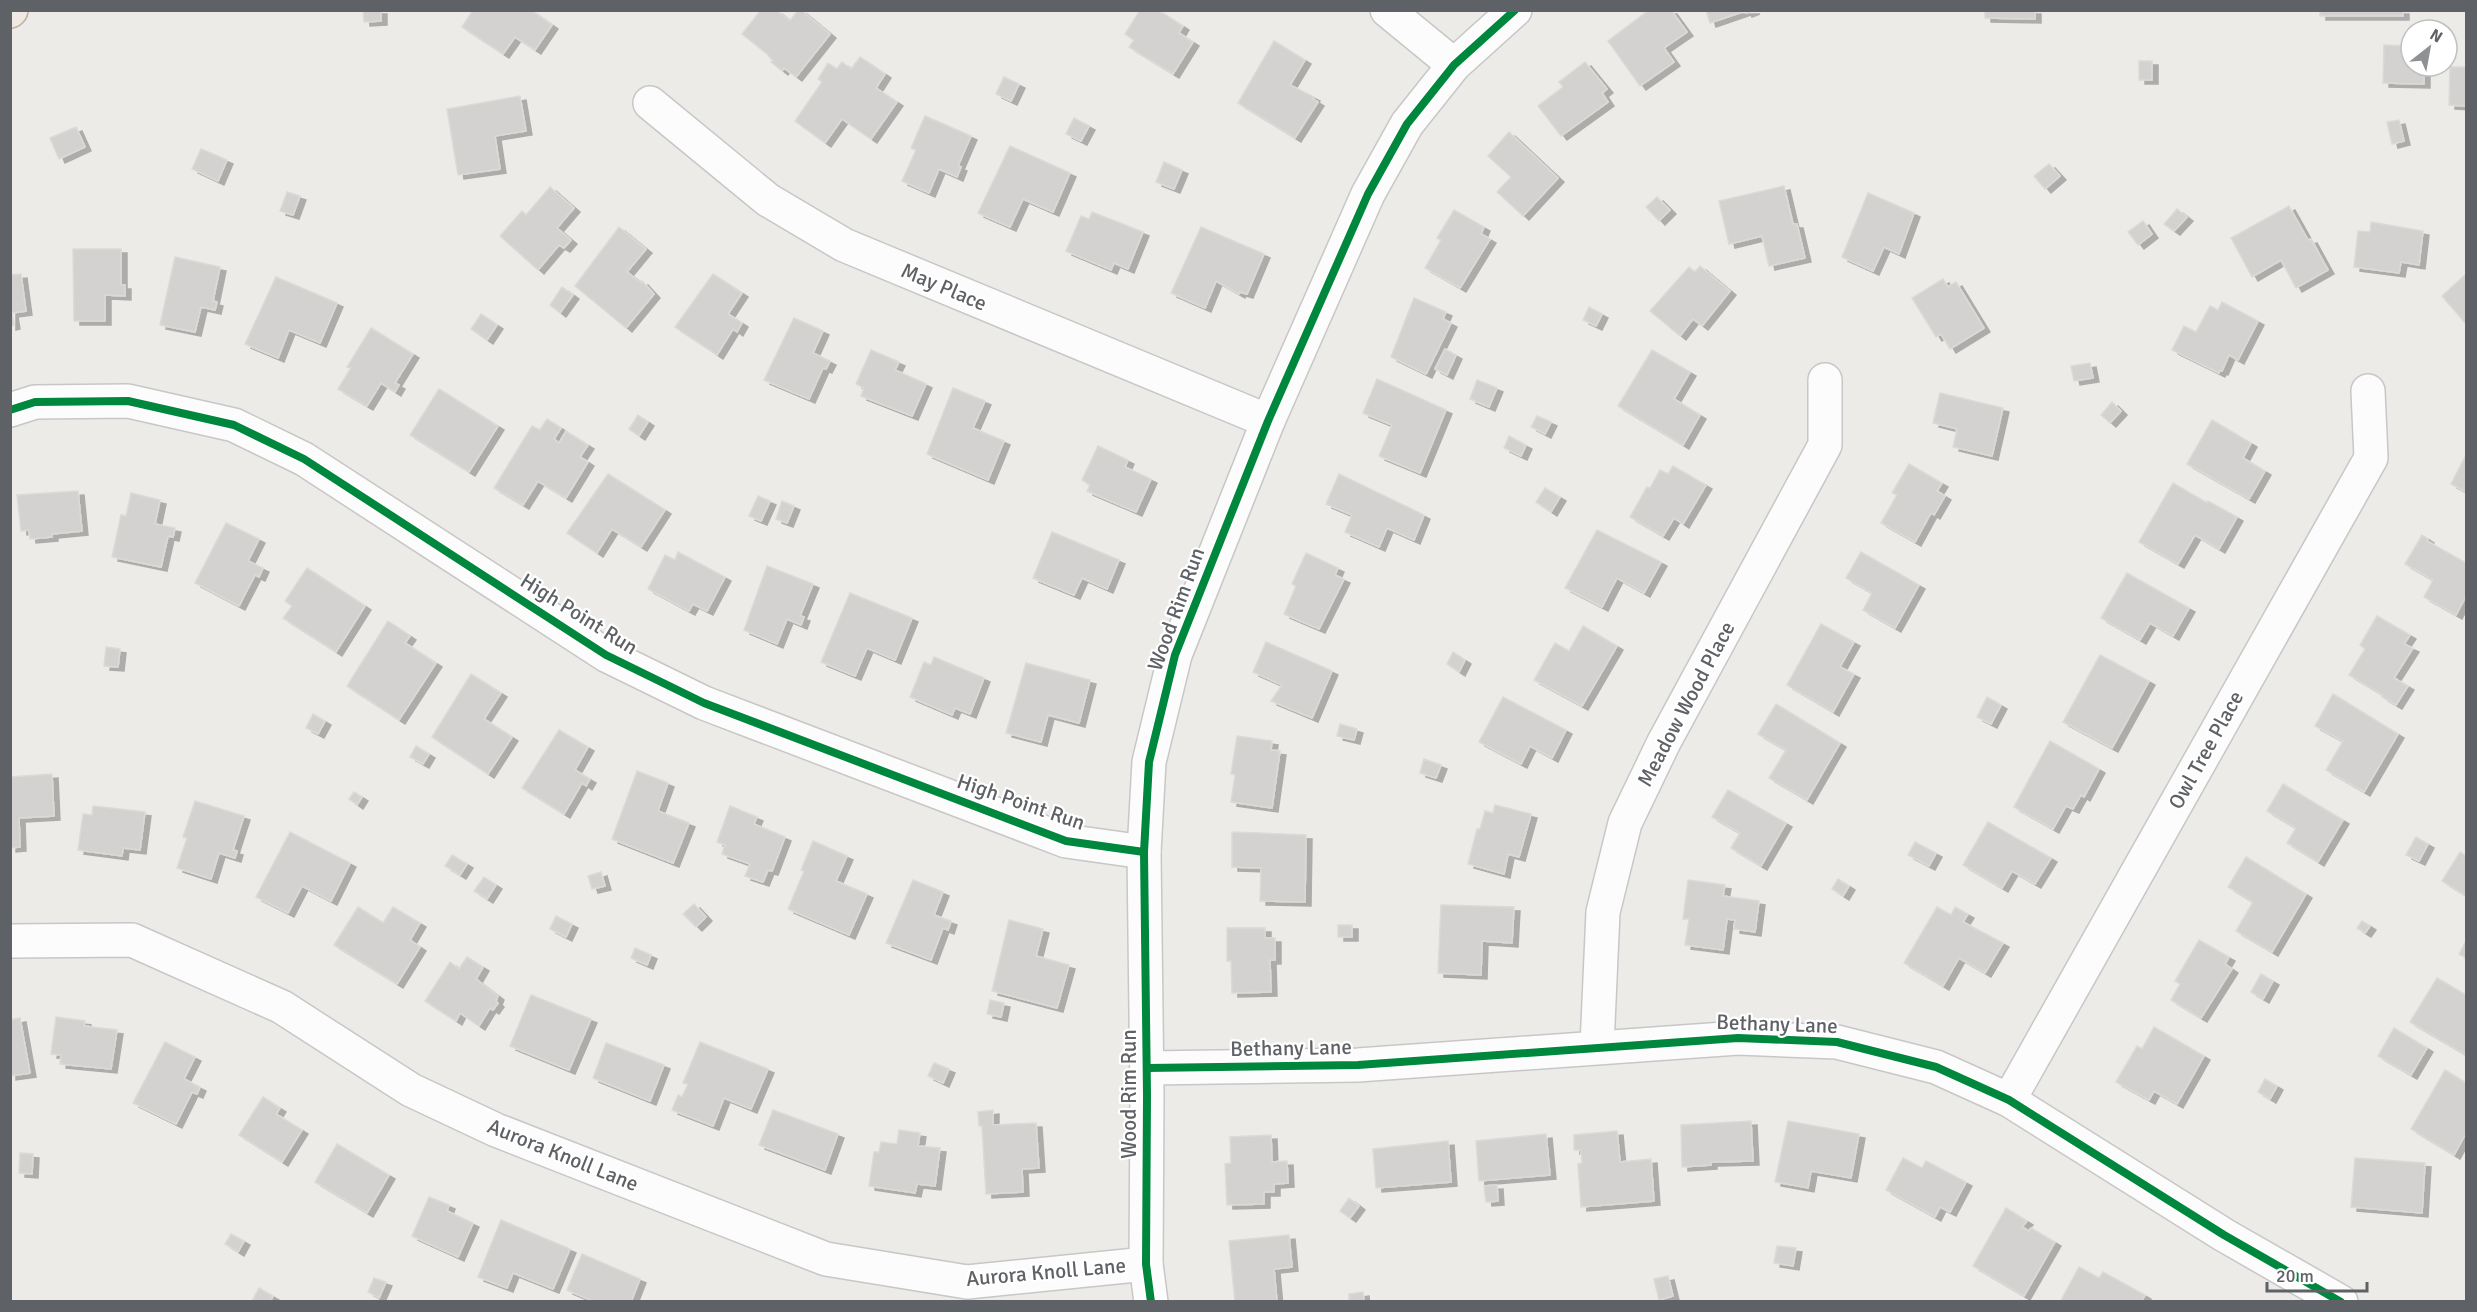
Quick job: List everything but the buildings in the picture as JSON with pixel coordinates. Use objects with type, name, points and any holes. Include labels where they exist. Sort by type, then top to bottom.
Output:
[{"type":"street","points":[[1387,10],[1454,65]]},
{"type":"street","name":"Wood Rim Run","points":[[1151,1302],[1146,1264],[1147,1068],[1144,852],[1149,762],[1175,655],[1268,421],[1368,194],[1407,124],[1454,65],[1515,10]]},
{"type":"street","name":"May Place","points":[[650,103],[768,200],[844,245],[1268,421]]},
{"type":"street","name":"Meadow Wood Place","points":[[1597,1046],[1603,912],[1625,823],[1664,742],[1825,444],[1825,380]]},
{"type":"street","name":"Owl Tree Place","points":[[2009,1100],[2371,458],[2368,391]]},
{"type":"street","name":"High Point Run","points":[[10,410],[35,402],[128,401],[234,425],[304,459],[606,655],[704,703],[1066,841],[1144,852]]},
{"type":"street","name":"Aurora Knoll Lane","points":[[10,941],[132,940],[282,1007],[411,1090],[496,1130],[826,1259],[967,1282],[1146,1264]]},
{"type":"street","name":"Bethany Lane","points":[[1147,1068],[1358,1065],[1597,1046],[1737,1038],[1837,1042],[1936,1067],[2009,1100],[2224,1235],[2341,1302]]},
{"type":"cycle path","points":[[1151,1302],[1146,1264],[1147,1095],[1144,852],[1149,762],[1175,655],[1268,421],[1368,194],[1407,124],[1454,65],[1515,10]]},
{"type":"cycle path","points":[[10,410],[35,402],[128,401],[234,425],[304,459],[606,655],[704,703],[1066,841],[1144,852]]},
{"type":"cycle path","points":[[1147,1068],[1358,1065],[1738,1038],[1837,1042],[1936,1067],[2009,1100],[2224,1235],[2341,1302]]}]
